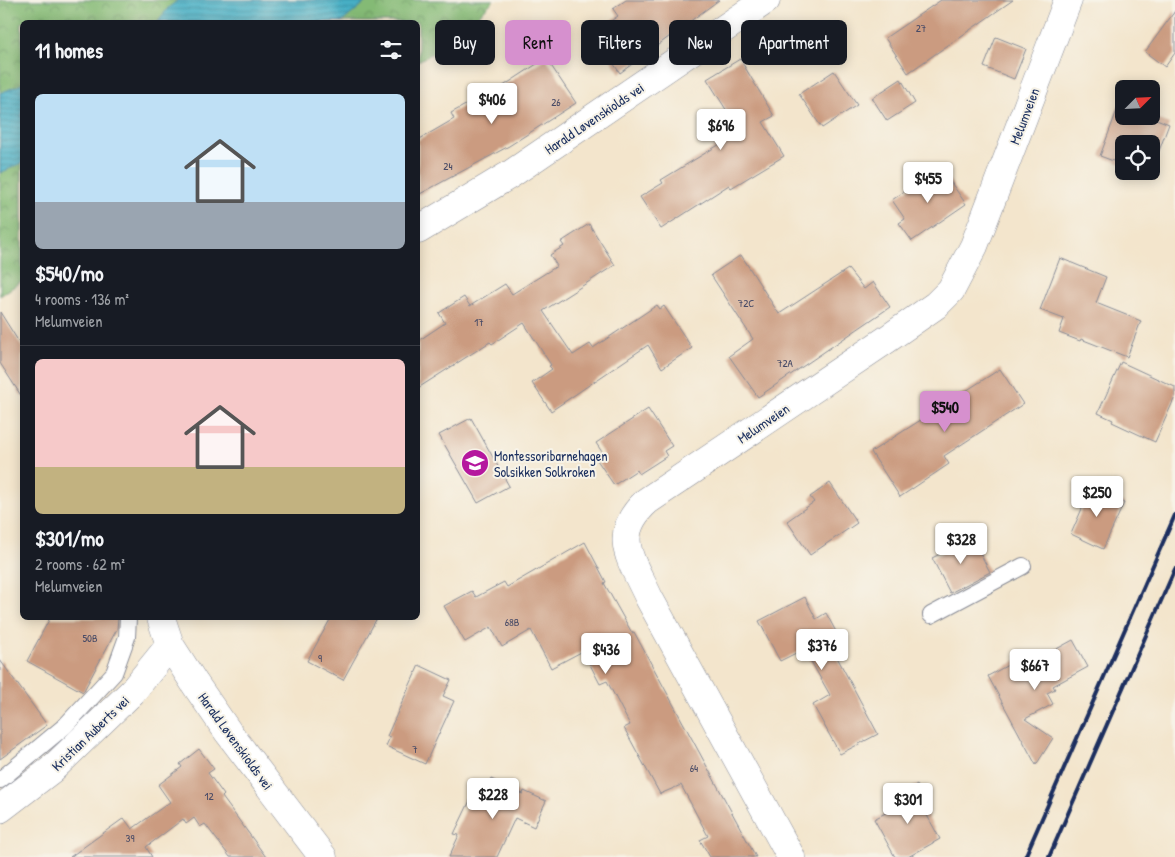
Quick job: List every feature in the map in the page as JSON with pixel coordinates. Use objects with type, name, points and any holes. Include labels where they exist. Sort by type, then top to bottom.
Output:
[{"type":"street","name":"Harald Løvenskiolds vei","points":[[420,229],[511,174],[766,0]]},
{"type":"street","name":"Melumveien","points":[[791,857],[649,598],[632,561],[626,532],[635,512],[648,501],[893,336],[936,305],[951,290],[974,246],[1068,0]]},
{"type":"street","name":"Harald Løvenskiolds vei","points":[[162,620],[170,645],[228,732],[323,857]]},
{"type":"street","name":"Kristian Auberts vei","points":[[0,809],[52,770],[132,692],[170,645]]},
{"type":"lane","points":[[931,616],[1023,566]]},
{"type":"lane","points":[[0,780],[65,726],[114,673],[127,637],[128,620]]},
{"type":"green space","points":[[0,0],[494,0],[474,20],[435,20],[435,52],[420,60],[420,20],[20,20],[20,282],[0,296]]},
{"type":"water","points":[[178,0],[368,0],[344,20],[159,20],[168,8]]},
{"type":"water","points":[[20,85],[20,164],[0,173],[0,93]]},
{"type":"building","points":[[626,0],[719,0],[692,20],[669,20],[669,37],[659,44],[659,20],[612,20],[618,16],[613,9]]},
{"type":"building","points":[[941,0],[1013,0],[908,73],[885,38]]},
{"type":"building","points":[[1175,11],[1175,53],[1165,67],[1145,52]]},
{"type":"building","points":[[996,37],[1026,49],[1014,79],[984,67]]},
{"type":"building","points":[[740,59],[741,65],[744,65],[774,116],[763,122],[784,156],[731,188],[729,185],[661,229],[640,197],[663,183],[661,180],[740,132],[707,79]]},
{"type":"building","points":[[535,65],[551,65],[576,103],[509,146],[420,194],[420,139],[454,119],[451,113],[480,97],[482,100]]},
{"type":"building","points":[[614,65],[631,65],[620,73]]},
{"type":"building","points":[[834,71],[857,105],[822,128],[799,94]]},
{"type":"building","points":[[901,79],[915,103],[887,121],[872,98]]},
{"type":"building","points":[[1115,116],[1115,125],[1160,125],[1160,120],[1169,124],[1160,148],[1160,135],[1115,135],[1115,162],[1100,156]]},
{"type":"building","points":[[940,167],[966,204],[912,241],[899,223],[905,219],[892,200]]},
{"type":"building","points":[[589,224],[615,265],[543,311],[573,355],[590,344],[593,348],[657,305],[660,309],[664,306],[692,348],[662,368],[648,345],[551,411],[532,383],[552,369],[549,366],[551,365],[524,323],[492,344],[490,342],[420,387],[420,340],[445,323],[439,313],[464,297],[470,306],[505,284],[512,294],[557,266],[550,255],[564,246],[561,242]]},
{"type":"building","points":[[741,255],[779,314],[848,269],[864,289],[873,282],[890,307],[758,397],[729,356],[753,339],[711,275]]},
{"type":"building","points":[[1060,258],[1106,277],[1096,303],[1141,321],[1127,357],[1081,339],[1080,341],[1059,333],[1064,319],[1040,310]]},
{"type":"building","points":[[0,312],[20,344],[20,394],[0,363]]},
{"type":"building","points":[[1121,362],[1175,387],[1175,397],[1155,442],[1112,422],[1113,420],[1098,413]]},
{"type":"building","points":[[1000,369],[1023,404],[944,456],[949,464],[900,497],[871,452]]},
{"type":"building","points":[[648,409],[672,446],[664,451],[667,456],[639,474],[637,470],[614,485],[597,460],[604,455],[596,443]]},
{"type":"building","points":[[471,418],[509,486],[478,503],[439,435]]},
{"type":"building","points":[[830,483],[857,523],[810,555],[787,521],[814,502],[810,497]]},
{"type":"building","points":[[1091,488],[1124,503],[1103,549],[1071,534]]},
{"type":"building","points":[[972,538],[990,572],[950,593],[932,558]]},
{"type":"building","points":[[585,542],[606,582],[604,583],[632,633],[634,632],[756,857],[710,857],[700,840],[708,836],[681,785],[660,794],[624,728],[630,725],[607,681],[600,684],[583,651],[551,668],[531,630],[502,647],[491,627],[465,642],[444,606],[472,591],[476,597],[504,582],[507,587]]},
{"type":"building","points":[[805,597],[816,619],[826,613],[841,641],[831,646],[878,734],[840,754],[813,705],[830,695],[804,649],[780,661],[759,621]]},
{"type":"building","points":[[49,620],[118,620],[117,629],[83,692],[27,661]]},
{"type":"building","points":[[330,620],[376,620],[343,680],[307,661]]},
{"type":"building","points":[[1073,640],[1088,667],[1053,686],[1055,689],[1047,693],[1053,704],[1025,719],[1053,738],[1036,765],[988,676],[1026,655],[1031,663]]},
{"type":"building","points":[[0,660],[47,725],[0,759]]},
{"type":"building","points":[[419,665],[451,680],[443,696],[454,701],[425,764],[386,746],[390,737],[387,736]]},
{"type":"building","points":[[199,749],[214,769],[208,773],[224,795],[222,797],[266,857],[230,857],[205,824],[200,827],[194,818],[186,824],[183,819],[146,847],[152,857],[70,857],[124,818],[132,829],[170,802],[158,785],[182,767],[180,764]]},
{"type":"building","points":[[491,779],[523,794],[524,791],[546,801],[534,827],[515,818],[497,857],[449,857],[459,835],[454,834],[476,788],[485,792]]},
{"type":"building","points":[[917,785],[928,805],[923,808],[940,839],[908,857],[895,857],[874,819],[897,807],[893,799]]},
{"type":"railway","points":[[1025,857],[1175,515]]},
{"type":"railway","points":[[1049,857],[1175,569]]},
{"type":"place","name":"Montessoribarnehagen Solsikken Solkroken","points":[[475,463]]}]
